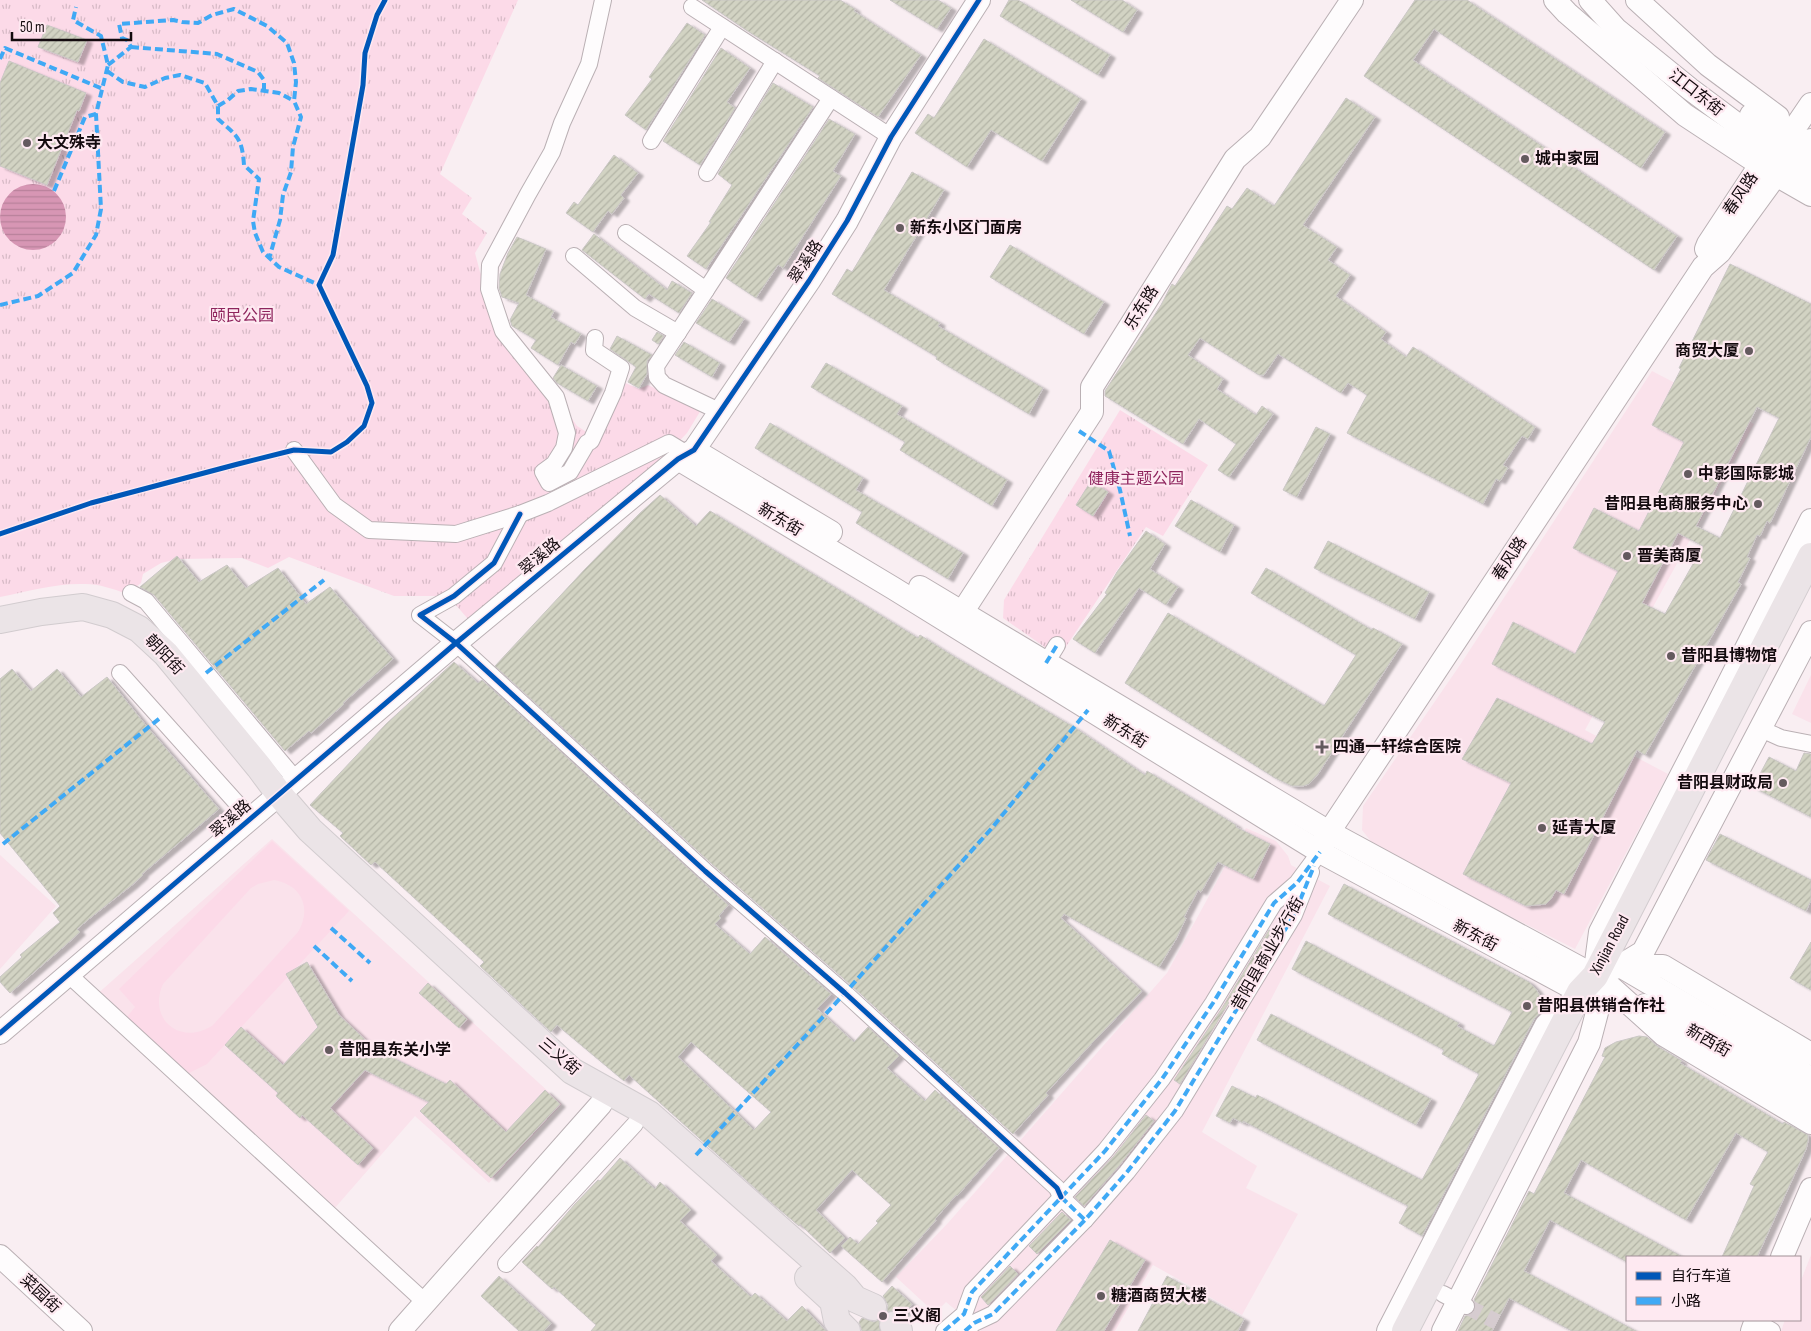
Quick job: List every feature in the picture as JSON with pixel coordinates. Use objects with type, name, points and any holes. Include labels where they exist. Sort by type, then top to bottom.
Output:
[{"type":"main road","name":"翠溪路","points":[[0,1034],[456,643],[686,454],[721,412],[847,222],[891,137],[979,0]]},
{"type":"main road","name":"乐东路","points":[[958,619],[1092,412],[1092,387],[1235,159],[1260,138],[1352,0]]},
{"type":"main road","name":"江口东街","points":[[1590,0],[1616,29],[1690,89],[1794,154]]},
{"type":"main road","name":"江口东街","points":[[1608,0],[1614,7],[1794,154]]},
{"type":"main road","points":[[1637,0],[1708,65],[1794,154],[1811,195]]},
{"type":"main road","points":[[1568,4],[1686,114],[1794,154]]},
{"type":"main road","name":"春风路","points":[[1324,842],[1702,267],[1720,252],[1794,154],[1811,104]]},
{"type":"main road","name":"新东街","points":[[686,454],[1324,842],[1600,979]]},
{"type":"main road","points":[[1811,520],[1600,932],[1600,979],[1664,1035],[1811,1123]]},
{"type":"main road","name":"Xinjian Road","points":[[1424,1331],[1456,1301],[1600,979],[1811,556]]},
{"type":"main road","name":"Xinjian Road","points":[[1406,1331],[1811,595]]},
{"type":"main road","name":"朝阳街","points":[[0,620],[83,607],[112,615],[140,629],[171,661],[259,767],[273,799]]},
{"type":"main road","name":"新东街","points":[[958,619],[1052,654],[1324,842]]},
{"type":"main road","name":"朝阳街","points":[[0,635],[76,624],[98,627],[129,642],[157,670],[247,776],[273,799]]},
{"type":"main road","points":[[1388,1331],[1546,1025],[1600,979],[1643,952],[1811,632]]},
{"type":"main road","name":"三义街","points":[[273,799],[293,836],[565,1082],[642,1128],[854,1302]]},
{"type":"main road","name":"三义街","points":[[273,799],[310,830],[572,1071],[649,1114],[845,1287],[854,1302]]},
{"type":"main road","points":[[1600,979],[1663,966],[1811,1054]]},
{"type":"main road","name":"新西街","points":[[1600,979],[1811,1078]]},
{"type":"main road","name":"新西街","points":[[1600,979],[1811,1101]]},
{"type":"main road","points":[[400,1331],[601,1104]]},
{"type":"main road","points":[[1782,1256],[1811,1189]]},
{"type":"main road","name":"菜园街","points":[[0,1256],[81,1331]]},
{"type":"main road","points":[[1443,1331],[1456,1301]]},
{"type":"main road","name":"三义街","points":[[847,1331],[837,1321],[854,1302]]},
{"type":"street","points":[[595,338],[594,350],[621,368],[613,393],[591,441],[587,443],[570,472],[549,483],[543,472],[554,464],[564,448],[567,433],[556,396],[503,330],[488,289],[490,265],[552,152],[562,123],[590,64],[603,0]]},
{"type":"street","points":[[692,7],[891,137]]},
{"type":"street","points":[[651,141],[722,27]]},
{"type":"street","points":[[707,174],[775,62]]},
{"type":"street","points":[[721,412],[664,385],[657,377],[656,366],[831,98]]},
{"type":"street","points":[[626,233],[706,290]]},
{"type":"street","points":[[574,256],[635,308],[678,333]]},
{"type":"street","points":[[294,450],[334,505],[369,530],[456,534],[520,514],[595,480],[669,443],[686,454]]},
{"type":"street","points":[[520,514],[494,563],[454,596],[420,615],[456,643],[699,865],[866,1013],[1057,1188],[1061,1197],[1085,1220]]},
{"type":"street","points":[[130,593],[146,601],[273,799]]},
{"type":"street","points":[[120,673],[273,799]]},
{"type":"street","points":[[1761,729],[1781,738],[1811,744]]},
{"type":"street","name":"昔阳县商业步行街","points":[[944,1331],[964,1314],[972,1292],[1105,1151],[1162,1079],[1213,1003],[1274,903],[1297,883],[1324,842]]},
{"type":"street","name":"昔阳县商业步行街","points":[[965,1331],[974,1323],[993,1314],[1085,1220],[1127,1172],[1175,1111],[1294,915],[1324,842]]},
{"type":"street","points":[[69,975],[426,1302]]},
{"type":"street","points":[[506,1264],[635,1124]]},
{"type":"shaded area","points":[[33,184],[46,187],[56,194],[63,204],[66,217],[63,230],[56,240],[46,247],[33,250],[20,247],[10,240],[3,230],[0,217],[3,204],[10,194],[20,187]]},
{"type":"shaded area","points":[[1652,371],[1754,424],[1585,730],[1668,774],[1575,949],[1377,849],[1362,830],[1363,806],[1460,665]]},
{"type":"shaded area","points":[[1811,675],[1811,723],[1792,714]]},
{"type":"shaded area","points":[[1246,828],[1276,841],[1288,856],[1291,865],[1330,886],[1202,1132],[1257,1166],[1246,1188],[1298,1214],[1242,1315],[1153,1265],[1115,1331],[981,1331],[946,1302],[935,1313],[896,1277],[948,1223],[1167,973]]},
{"type":"shaded area","name":"昔阳县东关小学","points":[[272,839],[562,1104],[489,1183],[415,1116],[334,1209],[95,996]]},
{"type":"shaded area","points":[[0,855],[56,906],[0,969]]},
{"type":"shaded area","points":[[1811,1255],[1811,1331],[1781,1331],[1785,1321],[1801,1321],[1801,1280]]},
{"type":"green space","name":"颐民公园","points":[[0,0],[518,0],[440,174],[472,198],[462,214],[487,233],[475,253],[480,272],[506,328],[543,376],[577,426],[596,438],[623,382],[639,389],[648,385],[701,410],[687,433],[666,455],[468,619],[448,596],[394,596],[289,557],[268,568],[242,558],[178,559],[161,563],[143,574],[141,583],[127,594],[101,586],[74,584],[42,588],[0,597]]},
{"type":"green space","name":"健康主题公园","points":[[1120,410],[1208,465],[1163,536],[1146,527],[1059,657],[1003,618],[1004,600]]},
{"type":"green space","points":[[272,841],[349,911],[207,1064],[189,1073],[126,1018],[135,1007],[119,989]],"holes":[[[274,880],[284,883],[298,892],[302,899],[304,914],[298,932],[213,1025],[201,1031],[189,1033],[179,1031],[170,1026],[163,1018],[160,1008],[159,997],[163,984],[251,888]]]},
{"type":"building","points":[[702,0],[840,0],[921,55],[878,117],[818,78],[820,76]]},
{"type":"building","points":[[890,0],[938,0],[951,8],[937,29]]},
{"type":"building","points":[[1009,0],[1018,0],[1110,55],[1098,75],[1000,16]]},
{"type":"building","points":[[1071,0],[1122,0],[1137,10],[1123,32]]},
{"type":"building","points":[[1415,0],[1467,0],[1665,132],[1641,168],[1434,29],[1413,60],[1677,236],[1654,270],[1364,76]]},
{"type":"building","points":[[687,23],[705,35],[646,130],[625,115],[652,79],[649,77]]},
{"type":"building","points":[[47,25],[87,40],[78,62],[38,47]]},
{"type":"building","points":[[984,39],[1081,99],[1042,161],[991,130],[967,167],[915,133],[928,114],[934,118]]},
{"type":"building","points":[[721,48],[750,68],[727,102],[735,108],[700,165],[663,141]]},
{"type":"building","points":[[9,61],[86,93],[79,111],[77,110],[47,185],[0,166],[0,83]]},
{"type":"building","points":[[773,83],[813,107],[706,269],[687,256],[711,222],[709,222],[732,185],[718,174]]},
{"type":"building","points":[[1346,98],[1375,117],[1303,225],[1337,247],[1328,260],[1350,275],[1336,296],[1386,332],[1381,339],[1406,357],[1413,347],[1535,427],[1528,439],[1522,436],[1503,465],[1508,468],[1500,481],[1496,479],[1483,504],[1347,433],[1367,395],[1348,383],[1341,393],[1278,354],[1264,375],[1259,375],[1200,338],[1188,355],[1223,379],[1217,389],[1256,415],[1262,406],[1273,414],[1229,477],[1218,470],[1236,444],[1199,419],[1183,444],[1105,396],[1105,391],[1161,305],[1172,284],[1175,286],[1227,206],[1232,209],[1247,188],[1274,206]]},
{"type":"building","points":[[829,119],[855,134],[833,171],[841,176],[783,268],[778,265],[756,298],[726,278]]},
{"type":"building","points":[[614,155],[638,173],[621,195],[624,198],[612,214],[608,211],[593,232],[566,213],[574,202],[578,205]]},
{"type":"building","points":[[912,172],[944,190],[884,290],[940,323],[938,326],[1043,388],[1029,414],[832,294],[847,269],[852,272]]},
{"type":"building","points":[[594,234],[667,290],[672,281],[692,293],[679,313],[649,294],[645,299],[582,250]]},
{"type":"building","points":[[517,237],[546,249],[526,295],[554,311],[551,317],[581,334],[575,344],[571,342],[558,365],[531,348],[536,340],[512,326],[510,320],[519,303],[502,297],[499,288],[500,274]]},
{"type":"building","points":[[1010,245],[1104,302],[1084,334],[990,277]]},
{"type":"building","points":[[1730,264],[1811,304],[1811,437],[1770,523],[1767,521],[1760,536],[1757,535],[1747,557],[1750,558],[1738,582],[1741,584],[1645,755],[1637,750],[1564,894],[1556,890],[1546,904],[1526,906],[1463,874],[1511,783],[1462,759],[1497,698],[1592,744],[1605,722],[1492,664],[1513,622],[1575,654],[1618,571],[1573,548],[1594,508],[1639,531],[1684,442],[1652,425],[1681,369],[1679,368]],"holes":[[[1757,407],[1779,418],[1720,538],[1696,526]],[[1678,533],[1703,546],[1665,614],[1642,603]]]},
{"type":"building","points":[[712,299],[744,319],[729,342],[696,323]]},
{"type":"building","points":[[657,332],[664,336],[658,344],[652,340]]},
{"type":"building","points":[[617,336],[652,355],[647,361],[647,374],[639,388],[628,382],[636,367],[610,349]]},
{"type":"building","points":[[684,342],[720,363],[712,377],[675,355]]},
{"type":"building","points":[[826,363],[902,406],[897,414],[1007,480],[992,506],[900,450],[905,442],[811,387]]},
{"type":"building","points":[[561,365],[597,386],[588,401],[557,383],[553,378]]},
{"type":"building","points":[[770,423],[863,478],[856,490],[963,553],[948,579],[856,523],[862,512],[755,448]]},
{"type":"building","points":[[1316,427],[1330,434],[1297,497],[1283,490]]},
{"type":"building","points":[[1091,481],[1108,492],[1093,516],[1076,505]]},
{"type":"building","points":[[660,495],[696,526],[710,511],[918,638],[920,635],[1077,729],[1145,775],[1147,771],[1236,825],[1236,827],[1270,844],[1253,879],[1218,862],[1201,892],[1198,890],[1184,917],[1186,918],[1176,939],[1159,967],[1064,914],[1061,918],[1142,991],[1046,1093],[1048,1095],[1013,1134],[852,986],[712,864],[495,666],[586,568]]},
{"type":"building","points":[[1191,500],[1234,525],[1220,552],[1175,526]]},
{"type":"building","points":[[1146,531],[1165,544],[1150,569],[1178,587],[1166,605],[1139,588],[1095,653],[1073,639],[1107,594],[1105,593],[1117,572]]},
{"type":"building","points":[[1328,541],[1429,592],[1415,619],[1314,568]]},
{"type":"building","points":[[177,556],[199,582],[227,565],[246,588],[278,568],[306,604],[330,587],[393,659],[311,733],[309,731],[285,751],[154,595],[140,587]]},
{"type":"building","points":[[1266,568],[1372,630],[1373,628],[1402,644],[1318,774],[1309,784],[1303,786],[1292,786],[1275,778],[1125,683],[1168,613],[1324,706],[1356,655],[1251,593]]},
{"type":"building","points":[[454,662],[478,683],[482,680],[728,905],[719,916],[721,918],[715,924],[750,954],[765,937],[831,994],[817,1009],[854,1042],[868,1027],[899,1056],[887,1068],[925,1101],[935,1090],[999,1148],[935,1219],[882,1282],[841,1246],[850,1237],[858,1244],[878,1223],[876,1221],[891,1205],[852,1170],[816,1210],[845,1238],[830,1253],[800,1224],[799,1226],[767,1199],[629,1075],[624,1081],[557,1025],[551,1032],[480,966],[484,962],[375,862],[371,865],[340,836],[343,833],[310,805],[386,724]],"holes":[[[691,1042],[771,1112],[754,1130],[678,1057]]]},
{"type":"building","points":[[12,669],[31,691],[57,669],[81,697],[107,677],[148,728],[219,809],[142,874],[132,885],[77,929],[80,932],[10,993],[0,982],[0,977],[22,957],[20,955],[60,922],[53,913],[60,906],[0,833],[0,679]]},
{"type":"building","name":"昔阳县财政局","points":[[1804,753],[1811,754],[1811,817],[1753,787],[1769,757],[1796,771]]},
{"type":"building","points":[[1720,834],[1811,880],[1811,900],[1806,911],[1706,860]]},
{"type":"building","points":[[1344,884],[1529,982],[1536,989],[1544,1003],[1545,1008],[1534,1019],[1422,1236],[1399,1223],[1408,1206],[1243,1121],[1243,1123],[1233,1118],[1230,1123],[1216,1116],[1232,1086],[1256,1098],[1257,1095],[1422,1180],[1479,1074],[1442,1054],[1444,1050],[1292,969],[1306,941],[1459,1023],[1457,1026],[1494,1046],[1512,1012],[1328,914]]},
{"type":"building","points":[[1269,930],[1272,931],[1180,1084],[1174,1080],[1222,1008]]},
{"type":"building","points":[[1811,942],[1811,990],[1790,978]]},
{"type":"building","points":[[307,962],[339,1015],[375,1049],[446,1084],[450,1080],[506,1132],[545,1090],[560,1104],[491,1178],[420,1111],[429,1102],[365,1070],[330,1108],[373,1148],[358,1165],[302,1115],[300,1118],[276,1096],[278,1093],[225,1045],[241,1027],[283,1065],[318,1027],[286,974]]},
{"type":"building","points":[[428,983],[467,1019],[459,1028],[419,993]]},
{"type":"building","points":[[1271,1014],[1431,1099],[1416,1125],[1257,1040]]},
{"type":"building","points":[[1639,1036],[1647,1037],[1657,1046],[1682,1061],[1680,1063],[1783,1124],[1784,1122],[1808,1135],[1806,1149],[1757,1256],[1722,1256],[1754,1186],[1750,1184],[1768,1152],[1736,1133],[1686,1220],[1581,1160],[1564,1193],[1681,1256],[1626,1256],[1626,1261],[1550,1220],[1524,1271],[1636,1331],[1572,1331],[1509,1298],[1492,1331],[1458,1331],[1465,1316],[1471,1315],[1475,1311],[1476,1305],[1474,1300],[1529,1191],[1534,1194],[1605,1057],[1602,1056],[1605,1048],[1616,1042]]},
{"type":"building","points":[[1146,1115],[1154,1121],[1119,1166],[1084,1206],[1075,1197],[1113,1157]]},
{"type":"building","points":[[620,1158],[655,1189],[660,1182],[691,1210],[680,1221],[717,1255],[711,1261],[751,1297],[755,1293],[787,1321],[802,1306],[826,1331],[591,1331],[596,1325],[554,1287],[552,1289],[522,1262]]},
{"type":"building","points":[[1062,1212],[1071,1220],[1037,1254],[1029,1246]]},
{"type":"building","name":"糖酒商贸大楼","points":[[1110,1240],[1145,1260],[1104,1331],[1056,1331]]},
{"type":"building","points":[[1010,1266],[1018,1274],[988,1305],[981,1297]]},
{"type":"building","points":[[499,1276],[551,1323],[544,1331],[519,1331],[481,1296]]},
{"type":"building","points":[[1167,1276],[1244,1319],[1238,1331],[1138,1331]]},
{"type":"building","points":[[892,1286],[912,1304],[903,1314],[896,1310],[887,1312],[888,1305],[883,1296]]},
{"type":"building","points":[[862,1318],[874,1322],[879,1320],[880,1331],[862,1331],[859,1322]]},
{"type":"tunnel","points":[[1466,1306],[1497,1322]]},
{"type":"marked path","points":[[0,305],[38,296],[73,273],[96,235],[101,209],[96,114],[108,65],[101,36],[73,20],[76,7]]},
{"type":"marked path","points":[[108,65],[131,47],[127,40],[122,38],[119,24],[173,20],[198,23],[212,15],[234,9],[267,26],[287,43],[294,63],[296,82],[294,101],[301,117],[293,147],[291,172],[283,195],[280,220],[269,259]]},
{"type":"marked path","points":[[131,47],[217,54],[258,72],[264,80],[264,90]]},
{"type":"marked path","points":[[0,59],[5,48],[103,89]]},
{"type":"marked path","points":[[107,71],[123,82],[145,87],[165,78],[180,75],[205,83],[218,106],[218,119],[237,138],[242,148],[244,165],[259,179],[253,221],[255,233],[263,252],[279,267],[319,285],[321,288]]},
{"type":"marked path","points":[[218,106],[238,91],[251,89],[279,93],[294,101]]},
{"type":"marked path","points":[[54,191],[85,117],[96,114]]},
{"type":"marked path","points":[[1079,431],[1109,451],[1130,536]]},
{"type":"marked path","points":[[206,673],[324,580]]},
{"type":"marked path","points":[[1046,663],[1057,645]]},
{"type":"marked path","points":[[696,1155],[845,993],[991,829],[1088,710]]},
{"type":"marked path","points":[[3,844],[160,718]]},
{"type":"marked path","points":[[944,1331],[964,1314],[972,1292],[1105,1151],[1162,1079],[1213,1003],[1274,903],[1297,883],[1320,852]]},
{"type":"marked path","points":[[965,1331],[974,1323],[993,1314],[1085,1220],[1127,1172],[1175,1111],[1294,915],[1314,866]]},
{"type":"marked path","points":[[331,928],[370,963]]},
{"type":"marked path","points":[[314,946],[352,981]]},
{"type":"marked path","points":[[1061,1197],[1085,1220]]},
{"type":"cycle path","points":[[0,534],[91,503],[294,450],[331,452],[347,442],[364,426],[372,403],[367,386],[319,285],[333,255],[363,85],[365,53],[377,15],[385,0]]},
{"type":"cycle path","points":[[0,1033],[456,643],[678,459],[694,450],[809,281],[847,221],[891,137],[979,0]]},
{"type":"cycle path","points":[[520,514],[494,563],[454,596],[420,615],[456,643],[705,871],[845,993],[1057,1188],[1061,1197]]},
{"type":"place","name":"大文殊寺","points":[[27,143]]},
{"type":"place","name":"城中家园","points":[[1525,159]]},
{"type":"place","name":"新东小区门面房","points":[[900,228]]},
{"type":"place","name":"商贸大厦","points":[[1749,351]]},
{"type":"place","name":"中影国际影城","points":[[1688,474]]},
{"type":"place","name":"昔阳县电商服务中心","points":[[1758,504]]},
{"type":"place","name":"晋美商厦","points":[[1627,556]]},
{"type":"place","name":"昔阳县博物馆","points":[[1671,656]]},
{"type":"place","name":"四通一轩综合医院","points":[[1322,747]]},
{"type":"place","name":"昔阳县财政局","points":[[1783,783]]},
{"type":"place","name":"延青大厦","points":[[1542,828]]},
{"type":"place","name":"昔阳县供销合作社","points":[[1527,1006]]},
{"type":"place","name":"昔阳县东关小学","points":[[329,1050]]},
{"type":"place","name":"糖酒商贸大楼","points":[[1101,1296]]},
{"type":"place","name":"三义阁","points":[[883,1316]]}]
